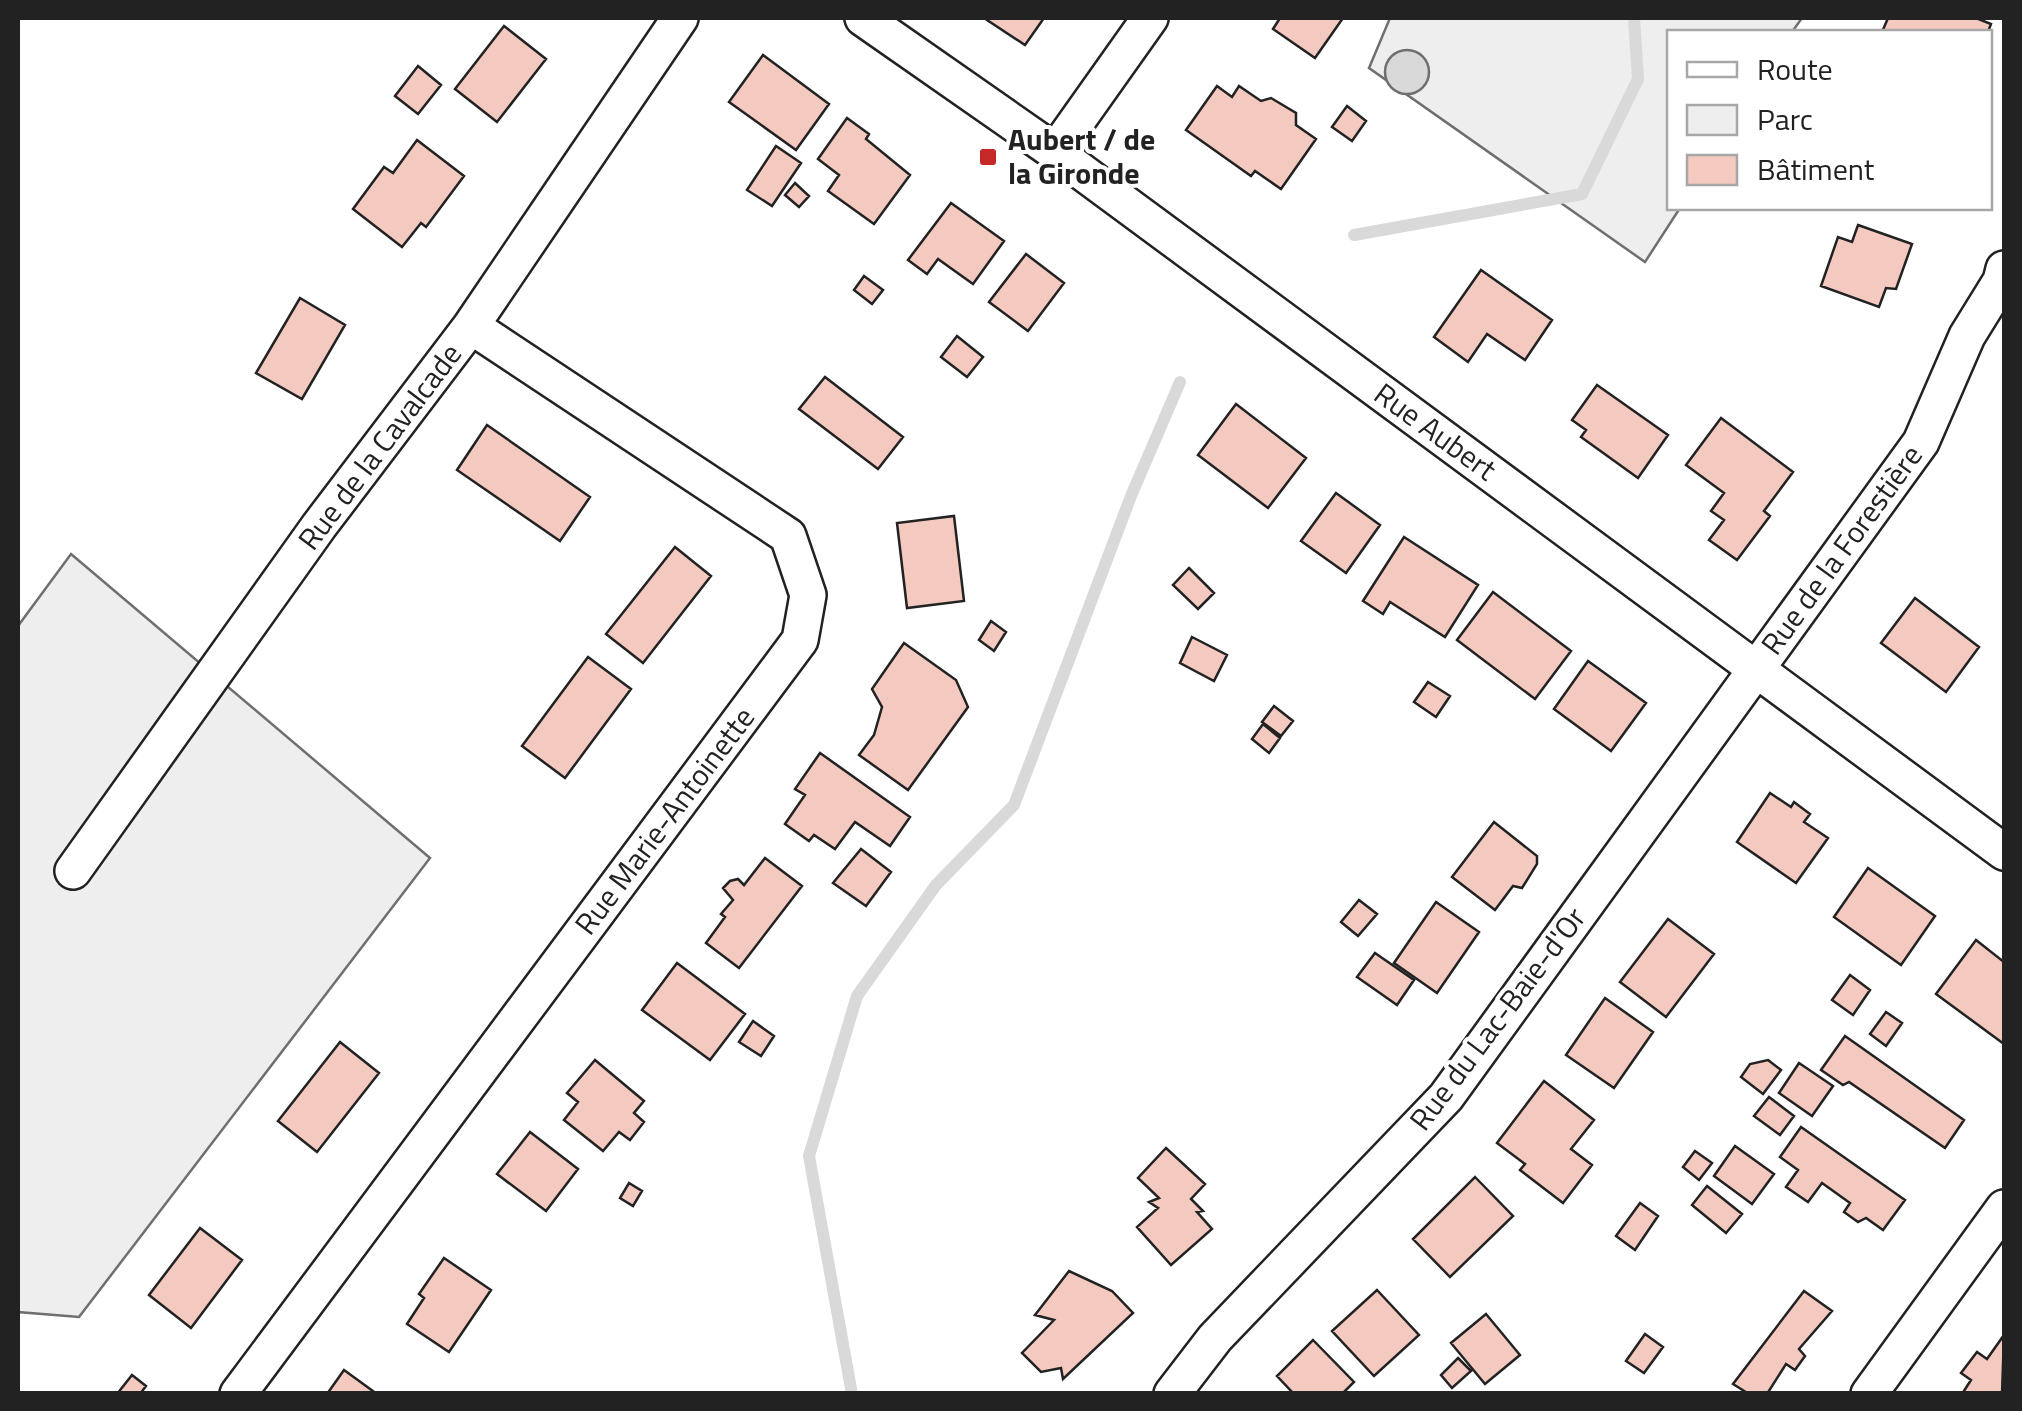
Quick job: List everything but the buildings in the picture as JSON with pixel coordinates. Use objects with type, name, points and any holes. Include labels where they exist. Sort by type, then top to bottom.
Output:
[{"type":"street","name":"Rue de la Cavalcade","points":[[73,871],[319,526],[471,326],[680,18]]},
{"type":"street","name":"Rue Aubert","points":[[862,18],[1055,152],[2004,852]]},
{"type":"street","points":[[1055,152],[1150,18]]},
{"type":"street","name":"Rue de la Forestière","points":[[1757,668],[1921,442],[1966,336],[2003,278]]},
{"type":"street","name":"Rue Marie-Antoinette","points":[[238,1394],[800,640],[808,595],[788,536],[471,326]]},
{"type":"street","name":"Rue du Lac-Baie-d'Or","points":[[1172,1394],[1215,1338],[1446,1097],[1757,668]]},
{"type":"street","points":[[1869,1394],[2000,1222]]},
{"type":"green space","points":[[1390,18],[1802,18],[1793,30],[1667,30],[1667,210],[1679,210],[1645,262],[1369,68]]},
{"type":"green space","points":[[71,554],[430,858],[79,1317],[18,1312],[18,626]]},
{"type":"shaded area","points":[[1407,50],[1422,57],[1429,72],[1422,87],[1407,94],[1392,87],[1385,72],[1392,57]]},
{"type":"waterway","points":[[1354,235],[1582,194],[1638,79],[1634,18]]},
{"type":"waterway","points":[[852,1394],[809,1156],[857,996],[936,885],[1014,805],[1131,496],[1180,382]]},
{"type":"place","name":"Aubert / de la Gironde","points":[[988,157]]}]
